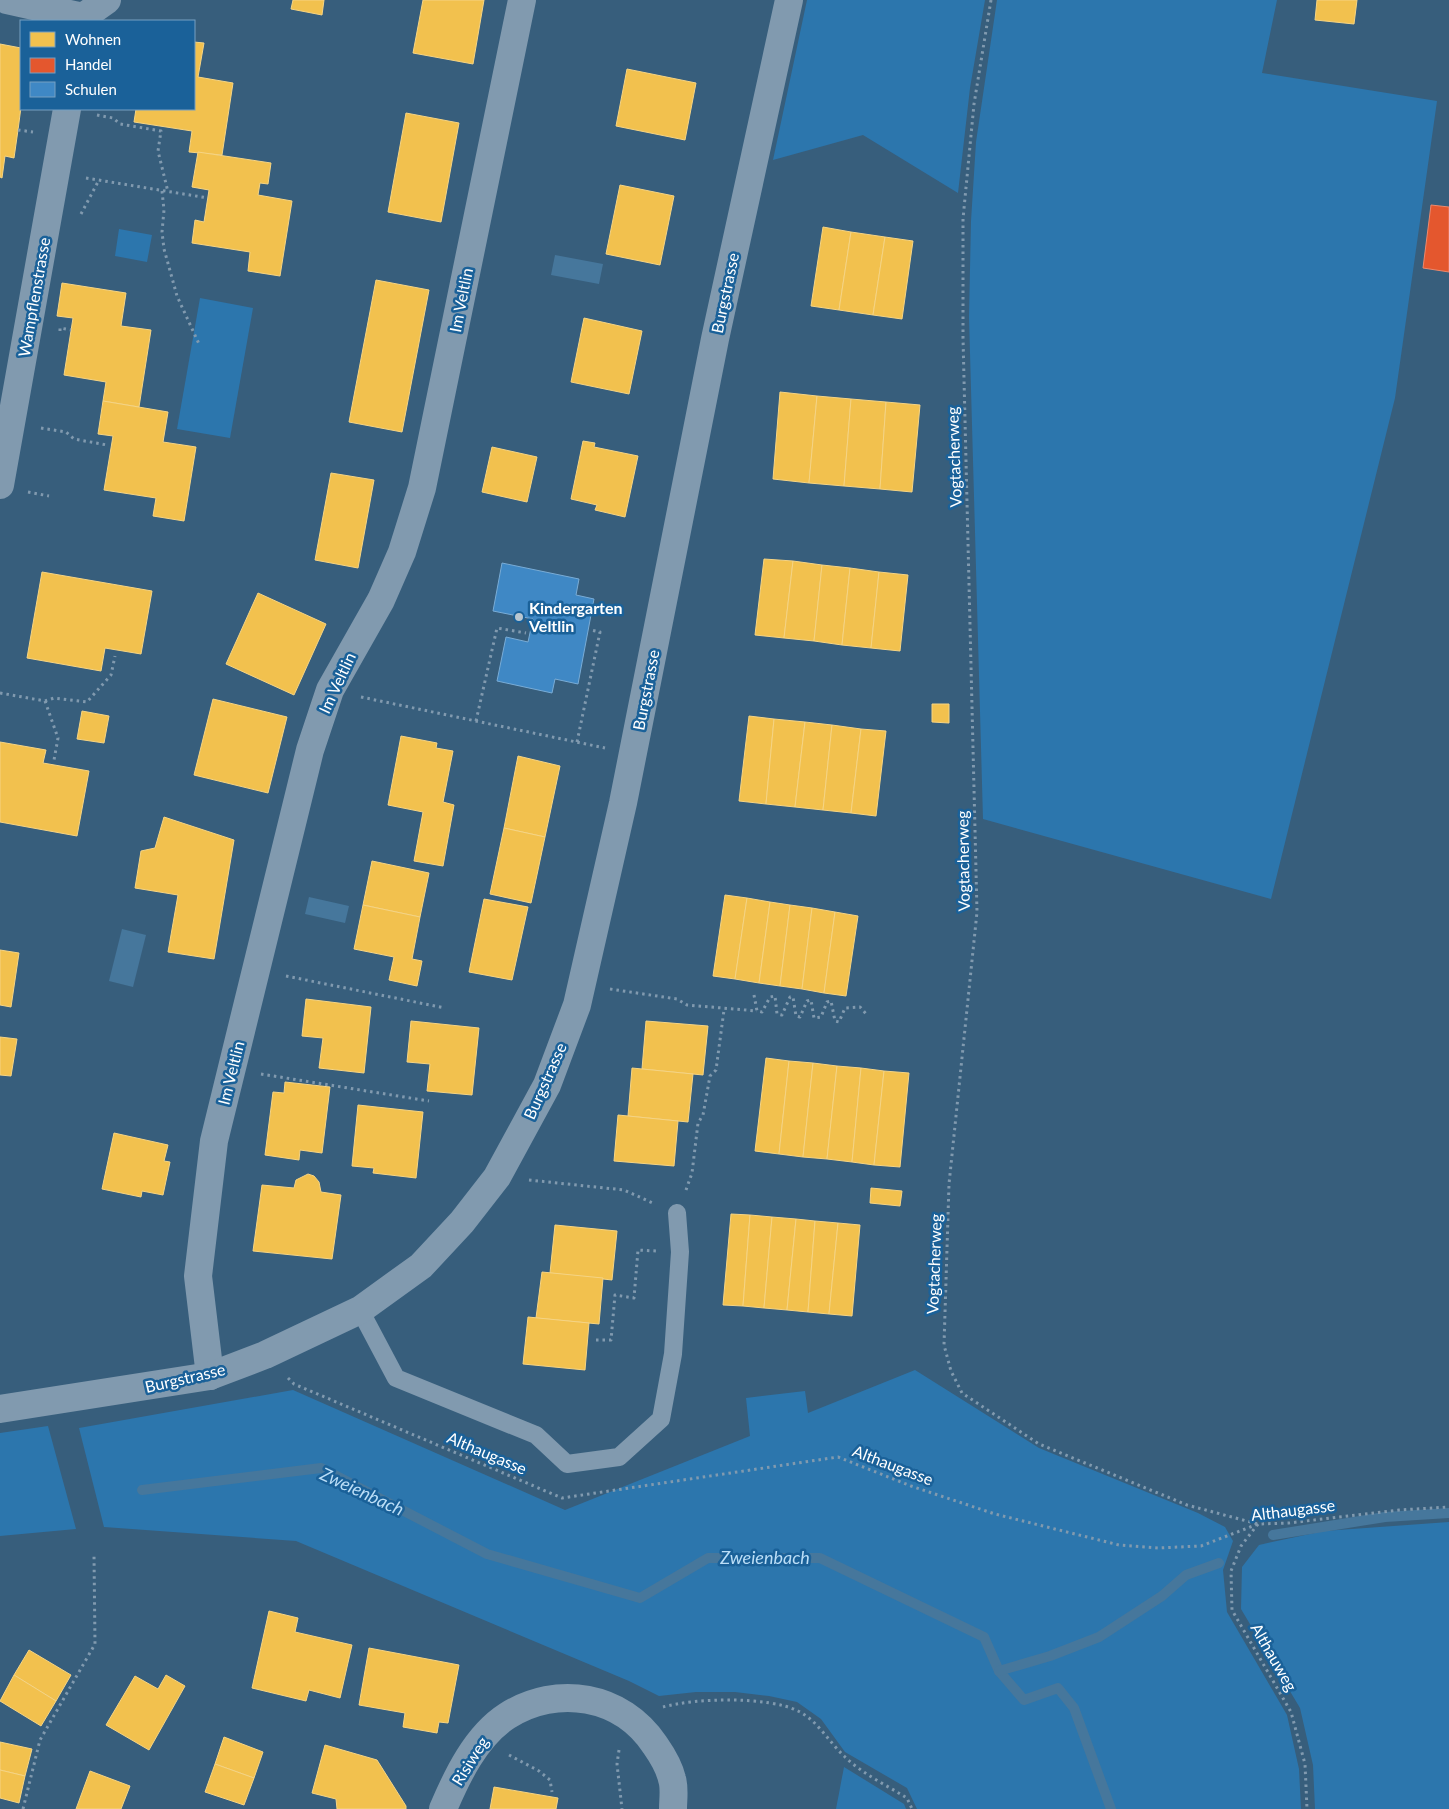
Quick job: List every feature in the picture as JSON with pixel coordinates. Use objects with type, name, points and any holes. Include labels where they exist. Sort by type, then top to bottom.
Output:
[{"type":"street","points":[[7,0],[83,19],[107,0]]},
{"type":"street","name":"Im Veltlin","points":[[210,1376],[198,1276],[214,1142],[310,750],[330,690],[380,600],[402,552],[422,488],[522,0]]},
{"type":"street","name":"Burgstrasse","points":[[0,1409],[210,1376],[265,1355],[360,1310],[421,1266],[462,1222],[497,1177],[547,1085],[577,1005],[623,803],[715,339],[789,0]]},
{"type":"street","name":"Wampflenstrasse","points":[[0,484],[67,110]]},
{"type":"street","name":"Risiweg","points":[[443,1809],[477,1744],[492,1727],[524,1707],[547,1699],[570,1697],[591,1699],[609,1705],[650,1736],[666,1762],[673,1780],[673,1809]]},
{"type":"lane","points":[[360,1310],[396,1378],[536,1435],[567,1464],[618,1457],[660,1419],[672,1354],[680,1252],[677,1213]]},
{"type":"path","name":"Vogtacherweg","points":[[991,0],[974,104],[964,220],[963,338],[977,912],[949,1184],[944,1345],[951,1371],[962,1393],[1039,1444],[1187,1505],[1258,1524]]},
{"type":"path","points":[[96,114],[112,118],[120,124],[161,131],[158,151],[168,192]]},
{"type":"path","points":[[18,130],[39,133]]},
{"type":"path","points":[[85,178],[208,198]]},
{"type":"path","points":[[162,191],[164,249],[178,296],[199,344]]},
{"type":"path","points":[[11,424],[66,432],[74,439],[107,445]]},
{"type":"path","points":[[30,492],[49,496]]},
{"type":"path","points":[[476,721],[497,628],[526,633]]},
{"type":"path","points":[[577,742],[600,632],[591,630]]},
{"type":"path","points":[[0,693],[45,701],[54,698],[87,702],[111,674],[115,656]]},
{"type":"path","points":[[358,696],[599,746]]},
{"type":"path","points":[[45,701],[58,738],[54,760]]},
{"type":"path","points":[[284,976],[445,1008]]},
{"type":"path","points":[[604,988],[677,999],[687,1005],[724,1010],[762,1012],[770,996],[774,996],[777,1014],[782,1015],[790,997],[793,997],[796,1016],[800,1017],[807,1001],[811,1000],[814,1018],[821,1017],[826,1002],[831,1002],[835,1022],[839,1022],[845,1008],[860,1007],[867,1015]]},
{"type":"path","points":[[754,995],[757,1011]]},
{"type":"path","points":[[526,1180],[624,1190],[677,1213],[692,1174],[698,1123],[703,1115],[710,1076],[716,1070],[724,1010]]},
{"type":"path","points":[[259,1074],[428,1101]]},
{"type":"path","points":[[596,1340],[611,1340],[615,1295],[634,1298],[638,1250],[680,1252]]},
{"type":"path","name":"Althaugasse","points":[[265,1355],[294,1384],[562,1498],[838,1457],[911,1486],[995,1514],[1119,1545],[1158,1548],[1201,1546],[1258,1524],[1289,1523],[1399,1510],[1449,1507]]},
{"type":"path","name":"Althauweg","points":[[1258,1524],[1241,1546],[1231,1571],[1232,1610],[1291,1712],[1305,1764],[1307,1809]]},
{"type":"path","points":[[23,1809],[40,1740],[96,1644],[94,1555]]},
{"type":"path","points":[[622,1809],[617,1764],[631,1720],[663,1707],[694,1700],[772,1704],[798,1711],[819,1729],[844,1757],[907,1798],[912,1809]]},
{"type":"path","points":[[477,1744],[514,1756],[539,1770],[550,1780],[552,1792]]},
{"type":"shaded area","points":[[807,0],[985,0],[970,88],[958,193],[863,135],[773,160]]},
{"type":"shaded area","points":[[997,0],[1277,0],[1262,73],[1437,101],[1395,398],[1271,899],[983,819],[969,317],[971,221],[976,142]]},
{"type":"shaded area","points":[[119,229],[152,235],[147,262],[115,256]]},
{"type":"shaded area","points":[[555,255],[603,264],[599,284],[551,275]]},
{"type":"shaded area","points":[[200,298],[253,308],[230,438],[177,429]]},
{"type":"shaded area","points":[[309,897],[349,906],[345,923],[305,914]]},
{"type":"shaded area","points":[[122,929],[146,935],[133,987],[109,981]]},
{"type":"shaded area","points":[[915,1370],[1039,1448],[1198,1513],[1225,1527],[1233,1541],[1223,1570],[1227,1612],[1287,1715],[1299,1769],[1301,1809],[917,1809],[907,1788],[845,1752],[821,1719],[797,1702],[735,1692],[696,1692],[659,1696],[629,1681],[296,1541],[104,1527],[79,1428],[293,1390],[565,1510],[750,1436],[746,1398],[805,1391],[808,1413]]},
{"type":"shaded area","points":[[48,1426],[76,1529],[0,1536],[0,1433]]},
{"type":"shaded area","points":[[1449,1522],[1449,1809],[1315,1809],[1313,1765],[1300,1708],[1241,1609],[1242,1567],[1259,1545],[1272,1542],[1324,1531]]},
{"type":"shaded area","points":[[844,1767],[904,1804],[906,1809],[836,1809]]},
{"type":"building: Wohnen","points":[[293,0],[324,0],[322,15],[291,9]]},
{"type":"building: Wohnen","points":[[423,0],[484,0],[473,64],[413,53]]},
{"type":"building: Wohnen","points":[[1317,0],[1357,0],[1354,24],[1315,20]]},
{"type":"building: Wohnen","points":[[195,42],[204,43],[198,77],[233,83],[222,155],[189,152],[192,131],[134,122],[136,110],[195,110]]},
{"type":"building: Wohnen","points":[[0,44],[20,48],[21,110],[14,158],[5,156],[2,178],[0,177]]},
{"type":"building: Wohnen","points":[[627,69],[696,83],[685,140],[616,126]]},
{"type":"building: Wohnen","points":[[406,113],[459,123],[441,222],[388,212]]},
{"type":"building: Wohnen","points":[[198,152],[271,163],[268,184],[260,183],[258,195],[292,201],[280,276],[248,271],[250,252],[192,243],[195,220],[204,222],[209,190],[192,187]]},
{"type":"building: Wohnen","points":[[620,185],[674,196],[660,265],[606,254]]},
{"type":"building: Wohnen","points":[[823,227],[851,232],[839,310],[811,306]]},
{"type":"building: Wohnen","points":[[851,232],[885,237],[873,315],[839,310]]},
{"type":"building: Wohnen","points":[[885,237],[913,241],[902,319],[873,315]]},
{"type":"building: Wohnen","points":[[376,280],[429,290],[402,432],[349,422]]},
{"type":"building: Wohnen","points":[[62,283],[126,293],[121,326],[151,330],[139,407],[103,401],[106,382],[64,375],[73,318],[57,316]]},
{"type":"building: Wohnen","points":[[584,318],[642,331],[629,394],[571,382]]},
{"type":"building: Wohnen","points":[[780,392],[817,396],[809,483],[773,479]]},
{"type":"building: Wohnen","points":[[817,396],[851,399],[844,486],[809,483]]},
{"type":"building: Wohnen","points":[[851,399],[886,402],[880,489],[844,486]]},
{"type":"building: Wohnen","points":[[103,401],[168,412],[163,442],[196,447],[184,521],[153,516],[156,498],[104,490],[113,436],[98,434]]},
{"type":"building: Wohnen","points":[[886,402],[920,405],[912,492],[880,489]]},
{"type":"building: Wohnen","points":[[583,441],[595,443],[594,447],[638,456],[625,517],[595,510],[597,505],[571,499]]},
{"type":"building: Wohnen","points":[[492,447],[537,457],[527,502],[482,492]]},
{"type":"building: Wohnen","points":[[331,473],[374,480],[358,568],[315,560]]},
{"type":"building: Wohnen","points":[[764,559],[793,561],[784,638],[755,635]]},
{"type":"building: Wohnen","points":[[793,561],[822,565],[814,641],[784,638]]},
{"type":"building: Wohnen","points":[[822,565],[850,568],[842,645],[814,641]]},
{"type":"building: Wohnen","points":[[850,568],[879,572],[871,648],[842,645]]},
{"type":"building: Wohnen","points":[[42,572],[152,591],[141,654],[105,648],[101,671],[27,658]]},
{"type":"building: Wohnen","points":[[879,572],[908,575],[900,651],[871,648]]},
{"type":"building: Wohnen","points":[[258,593],[326,624],[294,695],[226,664]]},
{"type":"building: Wohnen","points":[[213,699],[287,717],[268,793],[194,775]]},
{"type":"building: Wohnen","points":[[932,704],[949,704],[949,723],[932,722]]},
{"type":"building: Wohnen","points":[[82,711],[109,716],[104,743],[77,739]]},
{"type":"building: Wohnen","points":[[749,716],[774,719],[766,804],[739,801]]},
{"type":"building: Wohnen","points":[[774,719],[805,722],[795,807],[766,804]]},
{"type":"building: Wohnen","points":[[805,722],[832,725],[823,810],[795,807]]},
{"type":"building: Wohnen","points":[[832,725],[861,729],[851,813],[823,810]]},
{"type":"building: Wohnen","points":[[861,729],[886,731],[876,816],[851,813]]},
{"type":"building: Wohnen","points":[[401,736],[437,743],[436,748],[453,751],[443,802],[454,805],[443,866],[414,861],[423,812],[388,805]]},
{"type":"building: Wohnen","points":[[0,742],[46,750],[43,763],[89,771],[77,836],[0,822]]},
{"type":"building: Wohnen","points":[[518,756],[560,766],[545,837],[504,828]]},
{"type":"building: Wohnen","points":[[164,817],[234,840],[214,959],[168,952],[178,895],[135,888],[141,851],[155,848]]},
{"type":"building: Wohnen","points":[[504,828],[545,837],[531,903],[490,894]]},
{"type":"building: Wohnen","points":[[372,861],[429,873],[420,917],[363,905]]},
{"type":"building: Wohnen","points":[[725,895],[747,898],[735,979],[713,976]]},
{"type":"building: Wohnen","points":[[747,898],[770,902],[759,983],[735,979]]},
{"type":"building: Wohnen","points":[[484,899],[528,907],[512,980],[469,972]]},
{"type":"building: Wohnen","points":[[770,902],[790,905],[780,986],[759,983]]},
{"type":"building: Wohnen","points":[[363,905],[420,917],[412,959],[422,961],[417,986],[389,980],[394,957],[354,949]]},
{"type":"building: Wohnen","points":[[790,905],[812,908],[802,989],[780,986]]},
{"type":"building: Wohnen","points":[[812,908],[835,912],[824,993],[802,989]]},
{"type":"building: Wohnen","points":[[835,912],[858,916],[846,996],[824,993]]},
{"type":"building: Wohnen","points":[[0,950],[19,953],[11,1007],[0,1005]]},
{"type":"building: Wohnen","points":[[306,999],[371,1007],[364,1073],[319,1068],[323,1038],[302,1036]]},
{"type":"building: Wohnen","points":[[411,1021],[479,1028],[472,1095],[427,1091],[430,1064],[407,1062]]},
{"type":"building: Wohnen","points":[[646,1021],[708,1026],[703,1075],[642,1069]]},
{"type":"building: Wohnen","points":[[0,1037],[17,1039],[11,1076],[0,1075]]},
{"type":"building: Wohnen","points":[[766,1058],[789,1061],[779,1154],[755,1151]]},
{"type":"building: Wohnen","points":[[789,1061],[813,1063],[803,1157],[779,1154]]},
{"type":"building: Wohnen","points":[[813,1063],[837,1066],[827,1159],[803,1157]]},
{"type":"building: Wohnen","points":[[837,1066],[861,1068],[852,1162],[827,1159]]},
{"type":"building: Wohnen","points":[[632,1068],[693,1074],[688,1122],[628,1116]]},
{"type":"building: Wohnen","points":[[861,1068],[884,1071],[874,1165],[852,1162]]},
{"type":"building: Wohnen","points":[[884,1071],[909,1073],[900,1167],[874,1165]]},
{"type":"building: Wohnen","points":[[285,1082],[330,1087],[322,1153],[300,1150],[299,1160],[265,1155],[273,1092],[284,1093]]},
{"type":"building: Wohnen","points":[[358,1105],[423,1112],[416,1178],[373,1173],[374,1168],[352,1166]]},
{"type":"building: Wohnen","points":[[618,1115],[678,1121],[674,1166],[614,1161]]},
{"type":"building: Wohnen","points":[[114,1133],[168,1145],[164,1161],[170,1162],[163,1195],[142,1191],[141,1197],[102,1189]]},
{"type":"building: Wohnen","points":[[308,1174],[314,1176],[319,1182],[321,1192],[341,1195],[332,1259],[253,1251],[262,1185],[294,1188],[296,1180]]},
{"type":"building: Wohnen","points":[[871,1188],[902,1191],[900,1206],[870,1203]]},
{"type":"building: Wohnen","points":[[731,1214],[750,1215],[743,1306],[723,1305]]},
{"type":"building: Wohnen","points":[[750,1215],[772,1217],[764,1308],[743,1306]]},
{"type":"building: Wohnen","points":[[772,1217],[796,1219],[787,1310],[764,1308]]},
{"type":"building: Wohnen","points":[[796,1219],[815,1221],[808,1312],[787,1310]]},
{"type":"building: Wohnen","points":[[815,1221],[838,1223],[829,1314],[808,1312]]},
{"type":"building: Wohnen","points":[[838,1223],[860,1225],[852,1316],[829,1314]]},
{"type":"building: Wohnen","points":[[555,1225],[617,1231],[612,1280],[550,1273]]},
{"type":"building: Wohnen","points":[[542,1272],[603,1278],[599,1324],[536,1318]]},
{"type":"building: Wohnen","points":[[528,1317],[589,1323],[585,1370],[523,1364]]},
{"type":"building: Wohnen","points":[[269,1611],[298,1618],[295,1632],[352,1645],[340,1698],[309,1690],[306,1701],[252,1688]]},
{"type":"building: Wohnen","points":[[369,1648],[459,1665],[448,1723],[439,1722],[437,1733],[403,1727],[405,1713],[359,1705]]},
{"type":"building: Wohnen","points":[[29,1650],[71,1675],[56,1701],[14,1675]]},
{"type":"building: Wohnen","points":[[14,1675],[56,1701],[41,1726],[0,1701]]},
{"type":"building: Wohnen","points":[[166,1675],[185,1686],[149,1750],[106,1725],[135,1676],[158,1689]]},
{"type":"building: Wohnen","points":[[224,1737],[263,1752],[254,1778],[215,1764]]},
{"type":"building: Wohnen","points":[[0,1742],[32,1749],[25,1776],[0,1770]]},
{"type":"building: Wohnen","points":[[325,1745],[377,1760],[406,1806],[406,1809],[337,1809],[336,1799],[312,1793]]},
{"type":"building: Wohnen","points":[[215,1764],[254,1778],[244,1805],[205,1792]]},
{"type":"building: Wohnen","points":[[0,1770],[25,1776],[19,1803],[0,1798]]},
{"type":"building: Wohnen","points":[[90,1771],[130,1786],[121,1809],[76,1809]]},
{"type":"building: Wohnen","points":[[494,1787],[558,1798],[556,1809],[490,1809]]},
{"type":"building: Handel","points":[[1431,205],[1449,207],[1449,272],[1423,268]]},
{"type":"building: Schulen","points":[[502,563],[579,579],[576,595],[594,599],[578,684],[555,679],[552,693],[497,681],[506,637],[528,642],[533,619],[493,611]]},
{"type":"waterway","name":"Zweienbach","points":[[142,1490],[321,1468],[487,1554],[640,1598],[708,1558],[820,1558],[984,1637],[999,1671],[1024,1700],[1058,1688],[1074,1708],[1111,1809]]},
{"type":"waterway","points":[[1273,1535],[1385,1517],[1449,1513]]},
{"type":"waterway","points":[[999,1671],[1050,1656],[1099,1637],[1162,1596],[1186,1575],[1219,1563]]},
{"type":"place","name":"Kindergarten Veltlin","points":[[519,617]]}]
